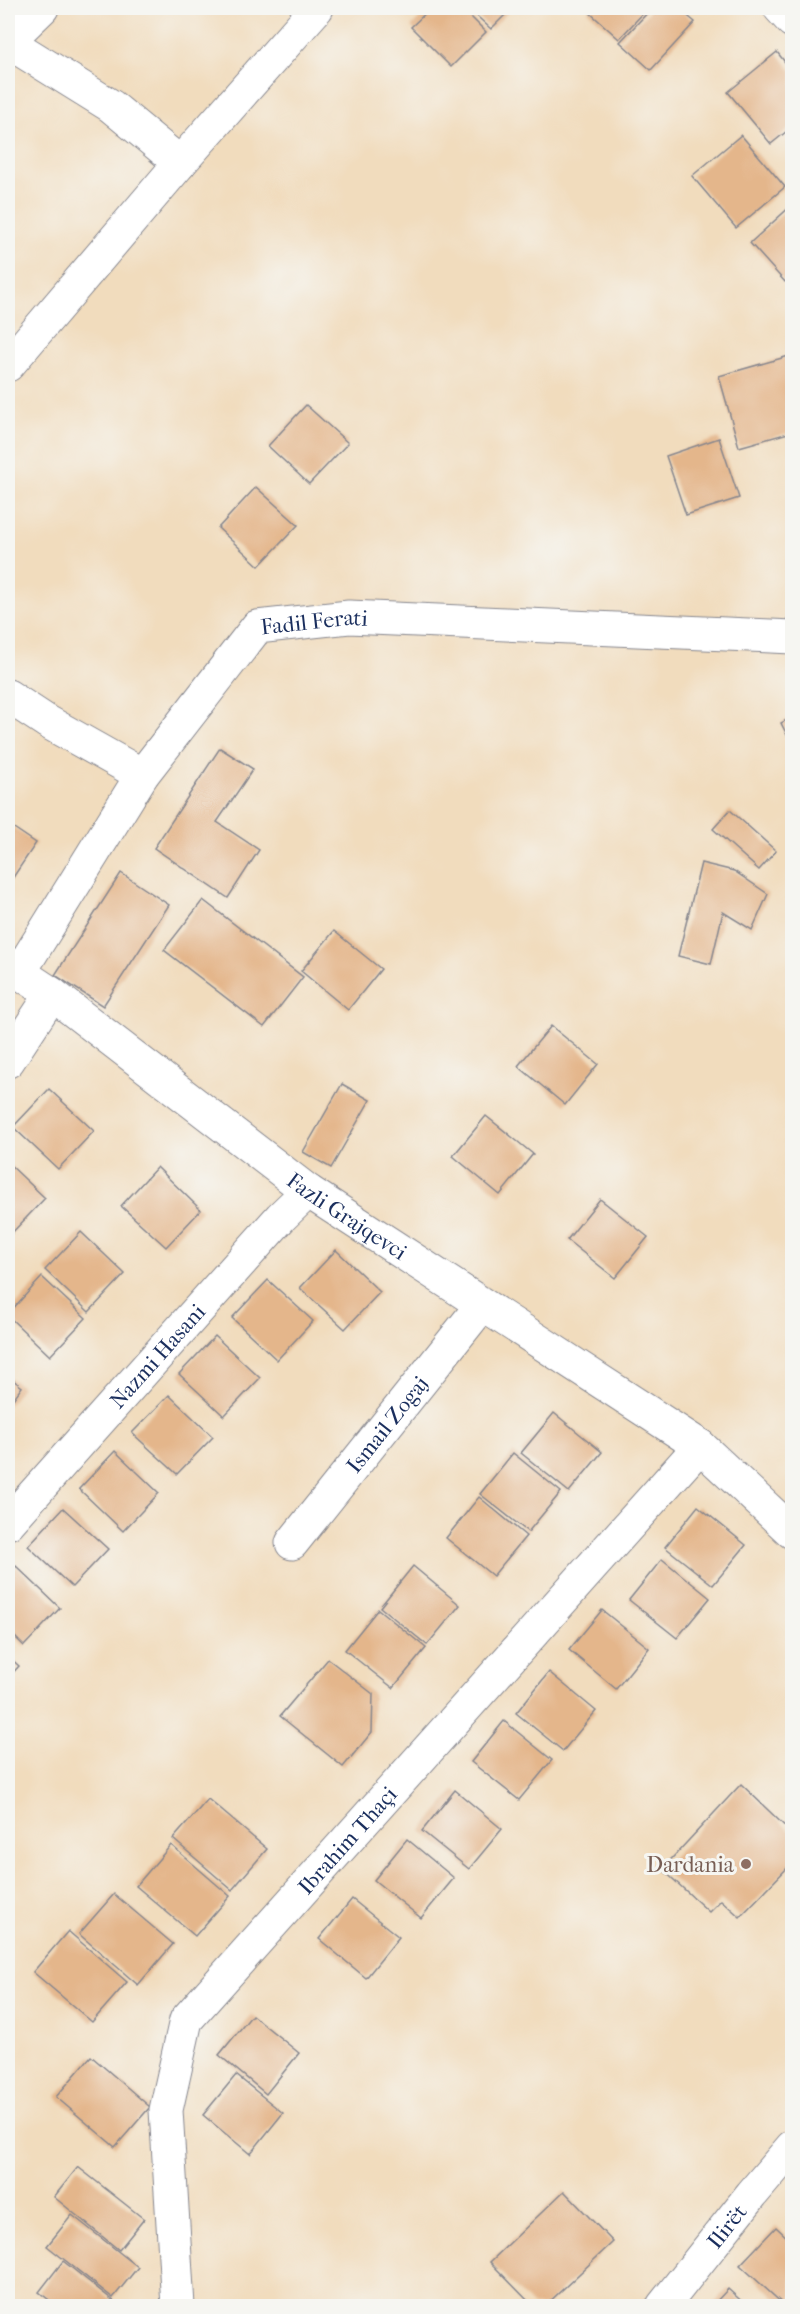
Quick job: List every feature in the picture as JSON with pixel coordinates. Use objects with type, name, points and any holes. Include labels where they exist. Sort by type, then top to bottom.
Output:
[{"type":"street","points":[[42,8],[8,42],[111,106],[180,163]]},
{"type":"street","points":[[8,365],[180,163],[317,8]]},
{"type":"street","points":[[780,8],[792,21]]},
{"type":"street","name":"Fadil Ferati","points":[[13,969],[142,775],[257,627],[349,617],[792,637]]},
{"type":"street","points":[[8,696],[46,721],[142,775]]},
{"type":"street","name":"Fazli Grajqevci","points":[[13,969],[52,994],[308,1191],[700,1446],[792,1532]]},
{"type":"street","points":[[8,1061],[52,994]]},
{"type":"street","name":"Nazmi Hasani","points":[[8,1523],[281,1217],[308,1191]]},
{"type":"street","name":"Ismail Zogaj","points":[[292,1543],[482,1305]]},
{"type":"street","name":"Ibrahim Thaçi","points":[[178,2307],[166,2110],[186,2020],[700,1446]]},
{"type":"street","name":"Ilirët","points":[[663,2307],[752,2194],[792,2148]]},
{"type":"building","points":[[431,8],[462,8],[486,32],[451,67],[411,27]]},
{"type":"building","points":[[468,8],[512,8],[491,29]]},
{"type":"building","points":[[592,8],[648,8],[619,39],[588,11]]},
{"type":"building","points":[[652,8],[678,8],[695,22],[651,70],[620,42]]},
{"type":"building","points":[[777,52],[792,71],[792,127],[771,144],[728,92]]},
{"type":"building","points":[[741,135],[785,187],[736,228],[692,176]]},
{"type":"building","points":[[792,205],[792,275],[785,282],[750,243]]},
{"type":"building","points":[[789,356],[792,367],[792,432],[739,447],[719,376]]},
{"type":"building","points":[[306,405],[348,443],[309,484],[268,446]]},
{"type":"building","points":[[719,438],[739,498],[686,515],[666,456]]},
{"type":"building","points":[[256,487],[298,525],[259,566],[218,528]]},
{"type":"building","points":[[792,717],[792,745],[781,723]]},
{"type":"building","points":[[220,748],[253,769],[217,822],[259,850],[228,898],[154,848]]},
{"type":"building","points":[[730,810],[776,851],[759,870],[713,829]]},
{"type":"building","points":[[8,824],[36,843],[8,885]]},
{"type":"building","points":[[701,863],[734,871],[768,894],[752,930],[723,912],[711,964],[678,956]]},
{"type":"building","points":[[121,873],[169,905],[103,1006],[55,975]]},
{"type":"building","points":[[203,900],[303,977],[264,1027],[164,950]]},
{"type":"building","points":[[334,931],[381,969],[348,1010],[301,971]]},
{"type":"building","points":[[551,1026],[598,1064],[565,1105],[518,1066]]},
{"type":"building","points":[[342,1084],[370,1100],[331,1168],[303,1152]]},
{"type":"building","points":[[49,1089],[94,1131],[58,1169],[13,1127]]},
{"type":"building","points":[[486,1116],[533,1154],[500,1195],[453,1156]]},
{"type":"building","points":[[8,1163],[45,1198],[9,1236],[8,1234]]},
{"type":"building","points":[[157,1167],[201,1210],[166,1247],[121,1206]]},
{"type":"building","points":[[600,1199],[648,1237],[615,1278],[567,1240]]},
{"type":"building","points":[[81,1232],[125,1274],[89,1312],[45,1270]]},
{"type":"building","points":[[336,1250],[380,1292],[345,1329],[300,1288]]},
{"type":"building","points":[[42,1277],[86,1318],[50,1356],[8,1316]]},
{"type":"building","points":[[268,1280],[313,1321],[277,1360],[232,1318]]},
{"type":"building","points":[[215,1336],[260,1378],[224,1416],[179,1374]]},
{"type":"building","points":[[8,1376],[22,1387],[8,1406]]},
{"type":"building","points":[[169,1395],[213,1437],[177,1474],[132,1433]]},
{"type":"building","points":[[554,1413],[602,1452],[569,1492],[521,1453]]},
{"type":"building","points":[[115,1451],[159,1493],[123,1531],[79,1489]]},
{"type":"building","points":[[513,1453],[561,1492],[528,1532],[480,1494]]},
{"type":"building","points":[[479,1497],[526,1536],[493,1576],[446,1538]]},
{"type":"building","points":[[698,1506],[746,1545],[713,1585],[665,1547]]},
{"type":"building","points":[[63,1508],[108,1549],[72,1587],[28,1546]]},
{"type":"building","points":[[662,1559],[710,1598],[677,1638],[629,1600]]},
{"type":"building","points":[[16,1566],[60,1608],[24,1646],[8,1630],[8,1575]]},
{"type":"building","points":[[413,1566],[460,1605],[427,1645],[380,1607]]},
{"type":"building","points":[[378,1609],[426,1648],[393,1688],[345,1650]]},
{"type":"building","points":[[602,1610],[649,1648],[616,1689],[569,1650]]},
{"type":"building","points":[[8,1656],[19,1666],[8,1678]]},
{"type":"building","points":[[328,1659],[373,1694],[372,1732],[343,1767],[280,1716]]},
{"type":"building","points":[[549,1672],[596,1711],[563,1751],[516,1713]]},
{"type":"building","points":[[504,1721],[552,1760],[519,1800],[471,1762]]},
{"type":"building","points":[[741,1784],[792,1833],[792,1863],[740,1917],[721,1900],[709,1912],[662,1869]]},
{"type":"building","points":[[455,1790],[502,1829],[469,1869],[422,1831]]},
{"type":"building","points":[[208,1799],[267,1849],[232,1890],[173,1839]]},
{"type":"building","points":[[407,1839],[454,1878],[421,1918],[374,1880]]},
{"type":"building","points":[[171,1845],[230,1896],[195,1936],[136,1886]]},
{"type":"building","points":[[114,1894],[173,1944],[138,1985],[79,1934]]},
{"type":"building","points":[[352,1899],[399,1937],[366,1978],[319,1939]]},
{"type":"building","points":[[68,1931],[127,1982],[92,2022],[33,1972]]},
{"type":"building","points":[[252,2015],[299,2053],[266,2094],[219,2055]]},
{"type":"building","points":[[91,2056],[150,2107],[115,2147],[56,2097]]},
{"type":"building","points":[[236,2075],[283,2113],[250,2154],[203,2115]]},
{"type":"building","points":[[78,2167],[144,2219],[119,2250],[54,2197]]},
{"type":"building","points":[[564,2191],[613,2242],[545,2306],[533,2306],[490,2262]]},
{"type":"building","points":[[72,2215],[138,2267],[113,2298],[47,2246]]},
{"type":"building","points":[[776,2227],[792,2242],[792,2299],[785,2306],[740,2265]]},
{"type":"building","points":[[63,2261],[120,2306],[57,2306],[39,2292]]},
{"type":"building","points":[[728,2289],[747,2306],[712,2306]]},
{"type":"place","name":"Dardania","points":[[746,1864]]}]
